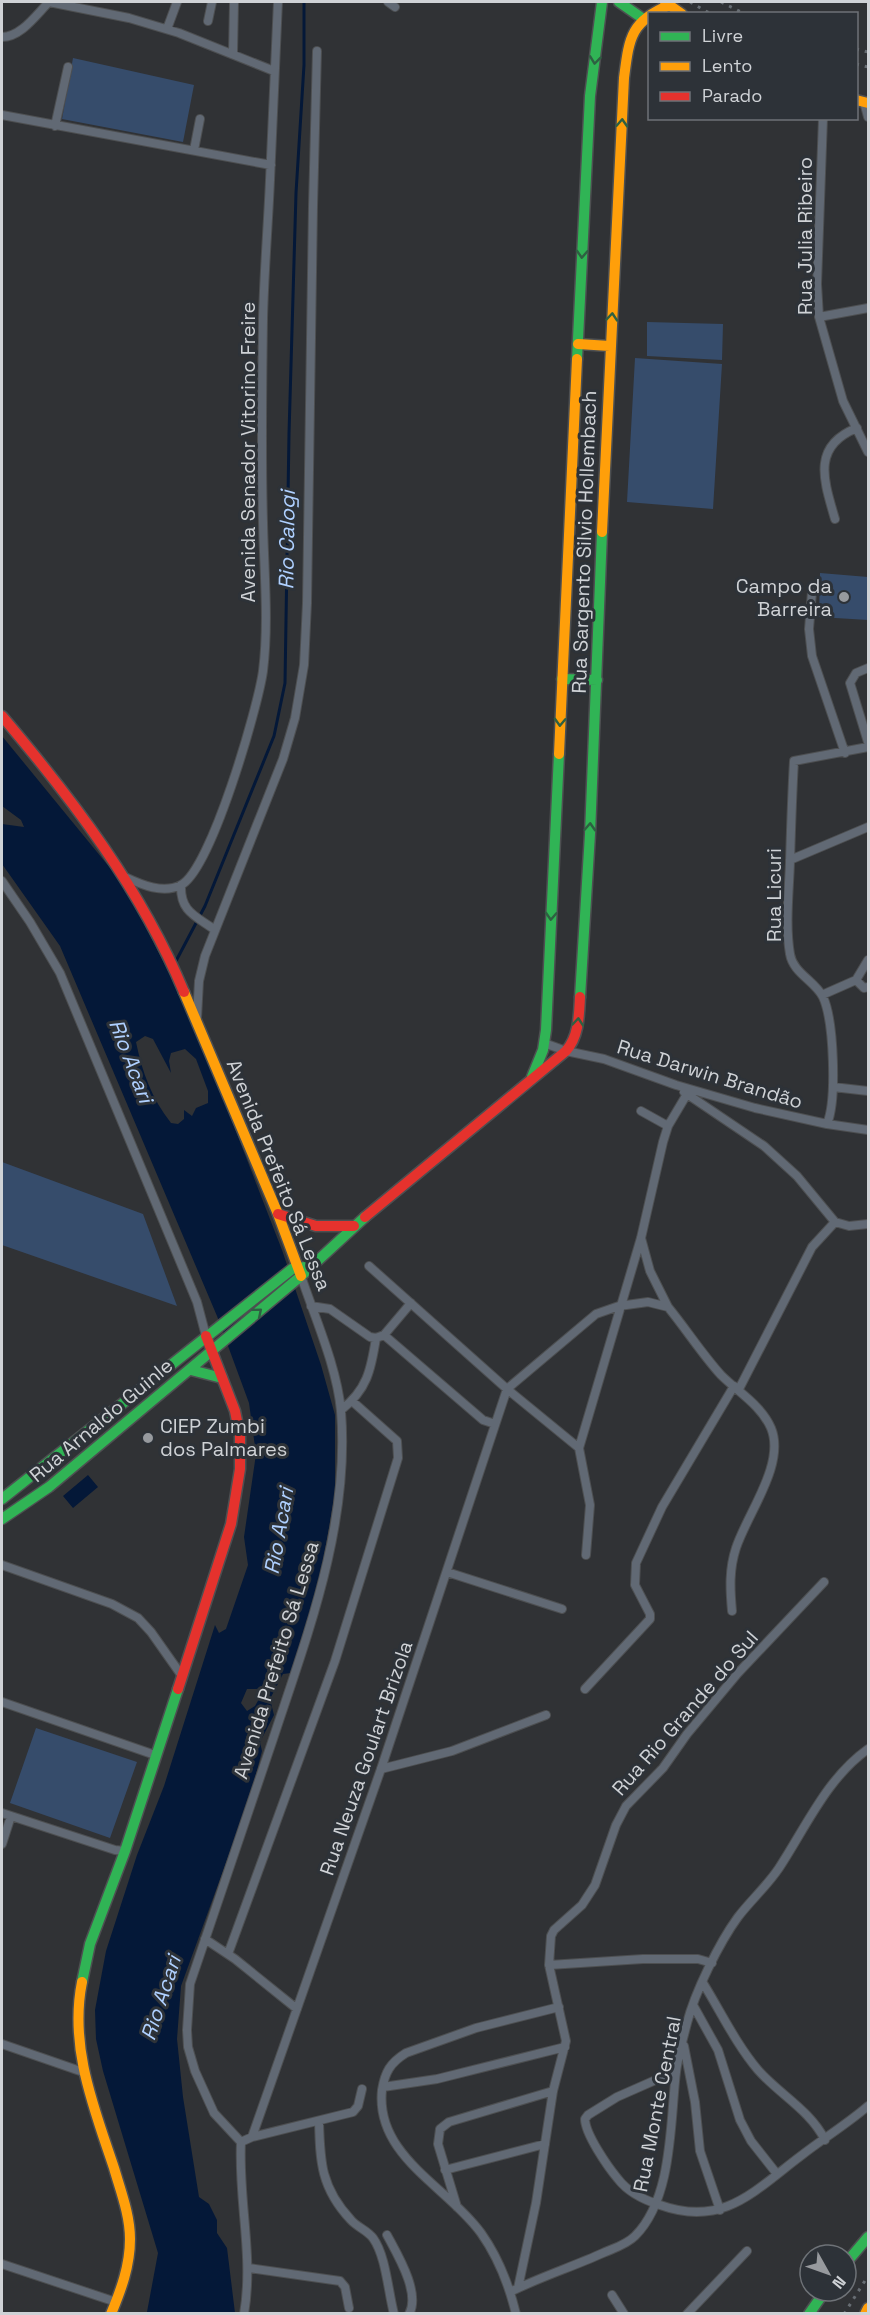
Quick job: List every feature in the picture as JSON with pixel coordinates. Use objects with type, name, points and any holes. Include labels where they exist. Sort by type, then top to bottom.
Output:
[{"type":"main road","name":"Rua Sargento Silvio Hollembach","points":[[530,1081],[544,1043],[590,96],[602,2]]},
{"type":"main road","points":[[619,2],[642,18],[648,14]]},
{"type":"main road","points":[[652,12],[667,3],[679,12]]},
{"type":"main road","name":"Rua Sargento Silvio Hollembach","points":[[2,1499],[210,1332],[311,1266],[354,1226],[572,1044],[578,1024],[597,680],[610,346],[624,78],[634,29],[642,18]]},
{"type":"main road","points":[[578,344],[610,346]]},
{"type":"main road","points":[[562,679],[597,680]]},
{"type":"main road","name":"Avenida Prefeito Sá Lessa","points":[[2,716],[45,768],[125,877],[167,950],[278,1214],[297,1274]]},
{"type":"main road","points":[[278,1214],[316,1226],[354,1226]]},
{"type":"main road","points":[[216,1347],[297,1274]]},
{"type":"main road","points":[[111,2313],[127,2267],[130,2240],[127,2210],[83,2072],[79,2022],[80,1994],[90,1944],[125,1851],[223,1554],[237,1492],[240,1435],[210,1332]]},
{"type":"main road","name":"Rua Arnaldo Guinle","points":[[2,1519],[34,1499],[216,1347]]},
{"type":"main road","points":[[191,1370],[222,1378]]},
{"type":"main road","points":[[858,2248],[868,2236]]},
{"type":"main road","points":[[865,2313],[868,2308]]},
{"type":"street","points":[[2,37],[9,37],[19,31],[49,2],[129,18],[233,54],[274,71]]},
{"type":"street","points":[[167,30],[177,2]]},
{"type":"street","points":[[208,21],[212,2]]},
{"type":"street","points":[[233,54],[234,2]]},
{"type":"street","name":"Avenida Senador Vitorino Freire","points":[[181,885],[188,879],[200,860],[214,831],[239,763],[256,706],[263,670],[265,618],[261,466],[263,316],[278,2]]},
{"type":"street","points":[[197,1018],[201,969],[284,759],[295,718],[304,665],[317,51]]},
{"type":"street","points":[[55,126],[68,68]]},
{"type":"street","points":[[863,102],[868,117]]},
{"type":"street","points":[[2,116],[271,165]]},
{"type":"street","points":[[194,150],[200,119]]},
{"type":"street","name":"Rua Julia Ribeiro","points":[[823,120],[817,284],[819,318],[843,401],[866,442],[868,452]]},
{"type":"street","points":[[819,318],[868,308]]},
{"type":"street","points":[[835,519],[825,485],[825,462],[831,446],[841,435],[857,428]]},
{"type":"street","points":[[812,592],[809,628],[812,656],[845,753],[868,747]]},
{"type":"street","points":[[868,668],[856,673],[850,683],[868,742]]},
{"type":"street","name":"Rua Licuri","points":[[822,995],[793,963],[790,956],[790,860],[795,761],[845,753]]},
{"type":"street","points":[[790,860],[868,826]]},
{"type":"street","points":[[125,877],[153,888],[181,885],[182,903],[215,930]]},
{"type":"street","points":[[2,881],[30,922],[60,973],[210,1332]]},
{"type":"street","points":[[827,1124],[833,1105],[833,1087],[830,1038],[822,995],[856,980],[868,960]]},
{"type":"street","points":[[856,980],[864,988],[868,987]]},
{"type":"street","name":"Rua Darwin Brandão","points":[[544,1043],[566,1051],[613,1061],[676,1085],[755,1108],[827,1124],[868,1130]]},
{"type":"street","points":[[676,1085],[764,1146],[798,1176],[835,1222],[849,1226],[868,1224]]},
{"type":"street","points":[[833,1087],[868,1091]]},
{"type":"street","points":[[586,1555],[590,1505],[579,1448],[619,1306],[641,1238],[668,1126],[687,1094]]},
{"type":"street","points":[[641,1111],[668,1126]]},
{"type":"street","points":[[585,1689],[650,1619],[650,1614],[634,1585],[636,1563],[662,1507],[736,1388],[812,1247],[835,1222]]},
{"type":"street","points":[[641,1238],[650,1271],[668,1307],[712,1364],[768,1424],[773,1436],[774,1451],[766,1481],[734,1554],[730,1574],[732,1611]]},
{"type":"street","points":[[369,1266],[507,1389],[579,1448]]},
{"type":"street","name":"Avenida Prefeito Sá Lessa","points":[[242,2142],[214,2114],[195,2071],[188,2048],[187,2004],[190,1984],[294,1675],[324,1576],[338,1507],[342,1456],[341,1410],[332,1370],[311,1306],[297,1274]]},
{"type":"street","points":[[507,1389],[596,1314],[619,1306],[648,1302],[668,1307]]},
{"type":"street","points":[[341,1410],[361,1391],[380,1337],[411,1304]]},
{"type":"street","points":[[311,1306],[330,1309],[370,1336],[380,1337],[483,1420],[495,1424]]},
{"type":"street","name":"Rua Neuza Goulart Brizola","points":[[252,2137],[381,1769],[507,1389]]},
{"type":"street","points":[[228,1954],[335,1661],[398,1458],[397,1441],[352,1401]]},
{"type":"street","points":[[2,1565],[112,1604],[138,1618],[151,1632],[182,1676]]},
{"type":"street","points":[[447,1572],[561,1610]]},
{"type":"street","name":"Rua Rio Grande do Sul","points":[[549,1965],[551,1936],[554,1930],[582,1905],[595,1885],[616,1826],[626,1806],[663,1768],[687,1734],[738,1673],[824,1582]]},
{"type":"street","points":[[2,1702],[155,1755]]},
{"type":"street","points":[[381,1769],[452,1751],[546,1715]]},
{"type":"street","name":"Rua Monte Central","points":[[514,2290],[622,2245],[639,2231],[655,2204],[665,2172],[670,2144],[676,2071],[693,2005],[712,1963],[729,1930],[773,1876],[826,1794],[841,1774],[868,1749]]},
{"type":"street","points":[[2,1813],[115,1850],[125,1851]]},
{"type":"street","points":[[2,1844],[11,1816]]},
{"type":"street","points":[[206,1939],[297,2009]]},
{"type":"street","points":[[516,2313],[514,2290],[545,2144],[553,2091],[566,2041],[549,1965],[643,1959],[698,1959],[712,1963]]},
{"type":"street","points":[[703,1983],[742,2049],[759,2070],[816,2125],[825,2140]]},
{"type":"street","points":[[693,2005],[718,2050],[740,2120],[751,2141],[777,2174]]},
{"type":"street","points":[[514,2290],[480,2232],[405,2156],[392,2139],[383,2114],[383,2087],[386,2071],[395,2060],[419,2047],[476,2028],[559,2007]]},
{"type":"street","points":[[683,2042],[690,2072],[700,2151],[720,2210]]},
{"type":"street","points":[[2,2043],[83,2072]]},
{"type":"street","points":[[383,2087],[436,2079],[565,2047]]},
{"type":"street","points":[[676,2071],[617,2097],[585,2119],[587,2130],[604,2160],[623,2186],[655,2204],[686,2212],[702,2213],[720,2210],[738,2202],[825,2140],[868,2106]]},
{"type":"street","points":[[244,2313],[249,2268],[240,2189],[242,2142],[252,2137],[355,2111],[362,2089]]},
{"type":"street","points":[[458,2210],[437,2137],[440,2129],[445,2124],[553,2091]]},
{"type":"street","points":[[319,2121],[321,2169],[327,2185],[351,2220],[372,2237],[379,2250],[394,2313]]},
{"type":"street","points":[[445,2170],[545,2144]]},
{"type":"street","points":[[387,2235],[402,2264],[412,2293],[413,2302],[409,2313]]},
{"type":"street","points":[[687,2313],[747,2251]]},
{"type":"street","points":[[2,2264],[116,2302]]},
{"type":"street","points":[[249,2268],[340,2281],[345,2286],[350,2308]]},
{"type":"street","points":[[612,2295],[624,2313]]},
{"type":"shaded area","points":[[73,58],[194,85],[183,142],[62,119]]},
{"type":"shaded area","points":[[647,322],[723,324],[722,360],[647,356]]},
{"type":"shaded area","points":[[635,358],[722,364],[713,509],[627,502]]},
{"type":"shaded area","name":"Campo da Barreira","points":[[820,573],[868,577],[868,620],[819,617]]},
{"type":"shaded area","points":[[2,1162],[143,1214],[177,1306],[2,1245]]},
{"type":"shaded area","points":[[36,1728],[137,1762],[110,1838],[10,1803]]},
{"type":"water","name":"Rio Acari","points":[[2,736],[124,885],[169,973],[216,1080],[282,1250],[321,1365],[335,1415],[335,1493],[317,1596],[291,1673],[283,1674],[270,1699],[274,1715],[260,1742],[262,1751],[250,1797],[181,1986],[177,2039],[183,2097],[199,2197],[209,2204],[217,2220],[217,2233],[227,2248],[235,2313],[147,2312],[158,2253],[103,2071],[96,2039],[95,2010],[106,1951],[137,1855],[164,1786],[215,1625],[219,1633],[226,1629],[248,1565],[244,1537],[256,1454],[249,1403],[217,1316],[60,946],[2,864],[2,824],[24,827],[21,820],[2,806]],"holes":[[[145,1036],[153,1039],[171,1073],[169,1061],[171,1053],[185,1049],[196,1059],[208,1091],[208,1103],[196,1108],[192,1116],[184,1110],[184,1119],[178,1124],[171,1123],[164,1114],[153,1095],[141,1064],[136,1042]],[[247,1689],[257,1689],[259,1699],[255,1706],[247,1711],[241,1703]],[[249,1730],[253,1730],[254,1744],[247,1754],[245,1753],[245,1741]]]},
{"type":"water","points":[[88,1475],[98,1487],[73,1508],[63,1496]]},
{"type":"waterway","name":"Rio Calogi","points":[[176,961],[205,906],[274,736],[285,683],[289,434],[296,193],[304,65],[304,2]]},
{"type":"railway","points":[[690,2],[708,12]]},
{"type":"railway","points":[[721,2],[741,12]]},
{"type":"railway","points":[[858,50],[868,52]]},
{"type":"railway","points":[[858,64],[868,67]]},
{"type":"railway","points":[[844,2314],[868,2276]]},
{"type":"traffic: fast","points":[[577,359],[590,96],[602,2]]},
{"type":"traffic: fast","points":[[619,2],[642,18]]},
{"type":"traffic: fast","points":[[580,997],[590,834],[602,532]]},
{"type":"traffic: fast","points":[[562,679],[597,680]]},
{"type":"traffic: fast","points":[[532,1077],[543,1050],[546,1030],[559,754]]},
{"type":"traffic: fast","points":[[2,1519],[49,1487],[301,1276],[365,1217]]},
{"type":"traffic: fast","points":[[2,1499],[292,1269],[305,1267]]},
{"type":"traffic: fast","points":[[191,1370],[222,1378]]},
{"type":"traffic: fast","points":[[82,1982],[90,1944],[125,1851],[178,1689]]},
{"type":"traffic: fast","points":[[858,2249],[868,2237]]},
{"type":"traffic: fast","points":[[809,2314],[817,2303]]},
{"type":"traffic: slow","points":[[665,2],[679,12]]},
{"type":"traffic: slow","points":[[656,12],[670,5]]},
{"type":"traffic: slow","points":[[602,532],[624,78],[630,42],[639,25],[648,17]]},
{"type":"traffic: slow","points":[[858,100],[868,103]]},
{"type":"traffic: slow","points":[[578,344],[610,346]]},
{"type":"traffic: slow","points":[[559,754],[577,359]]},
{"type":"traffic: slow","points":[[184,992],[278,1214],[301,1276]]},
{"type":"traffic: slow","points":[[82,1982],[79,2006],[81,2054],[92,2100],[125,2203],[130,2230],[127,2268],[111,2314]]},
{"type":"traffic: slow","points":[[865,2314],[868,2308]]},
{"type":"traffic: jam","points":[[2,716],[104,847],[147,917],[184,992]]},
{"type":"traffic: jam","points":[[365,1217],[566,1051],[576,1032],[580,997]]},
{"type":"traffic: jam","points":[[278,1214],[316,1226],[354,1226]]},
{"type":"traffic: jam","points":[[178,1689],[231,1524],[240,1469],[240,1436],[235,1411],[206,1336]]},
{"type":"place","name":"Campo da Barreira","points":[[844,597]]},
{"type":"place","name":"CIEP Zumbi dos Palmares","points":[[148,1438]]}]
